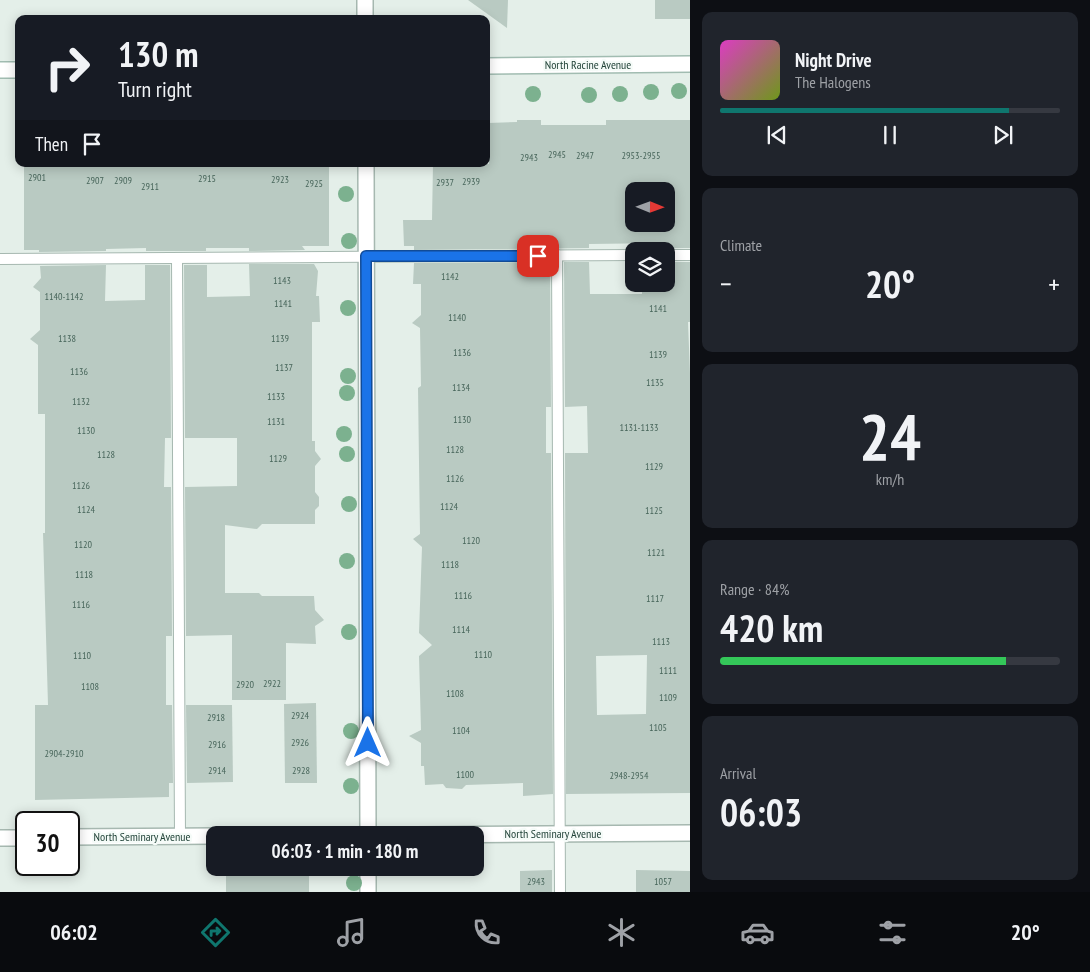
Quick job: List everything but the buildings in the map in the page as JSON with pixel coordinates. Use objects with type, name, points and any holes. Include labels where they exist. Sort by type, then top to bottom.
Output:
[{"type":"street","points":[[365,0],[366,15]]},
{"type":"street","name":"North Racine Avenue","points":[[490,66],[690,64]]},
{"type":"street","points":[[0,70],[15,70]]},
{"type":"street","points":[[366,167],[368,826]]},
{"type":"street","name":"North Seminary Avenue","points":[[484,835],[690,833]]},
{"type":"street","name":"North Seminary Avenue","points":[[80,838],[206,836]]},
{"type":"street","points":[[0,838],[15,838]]},
{"type":"street","points":[[368,876],[368,892]]},
{"type":"lane","points":[[0,259],[625,255]]},
{"type":"lane","points":[[675,255],[690,255]]},
{"type":"lane","points":[[557,256],[560,892]]},
{"type":"lane","points":[[177,258],[180,836]]},
{"type":"route","points":[[368,743],[366,256],[538,256]]}]
